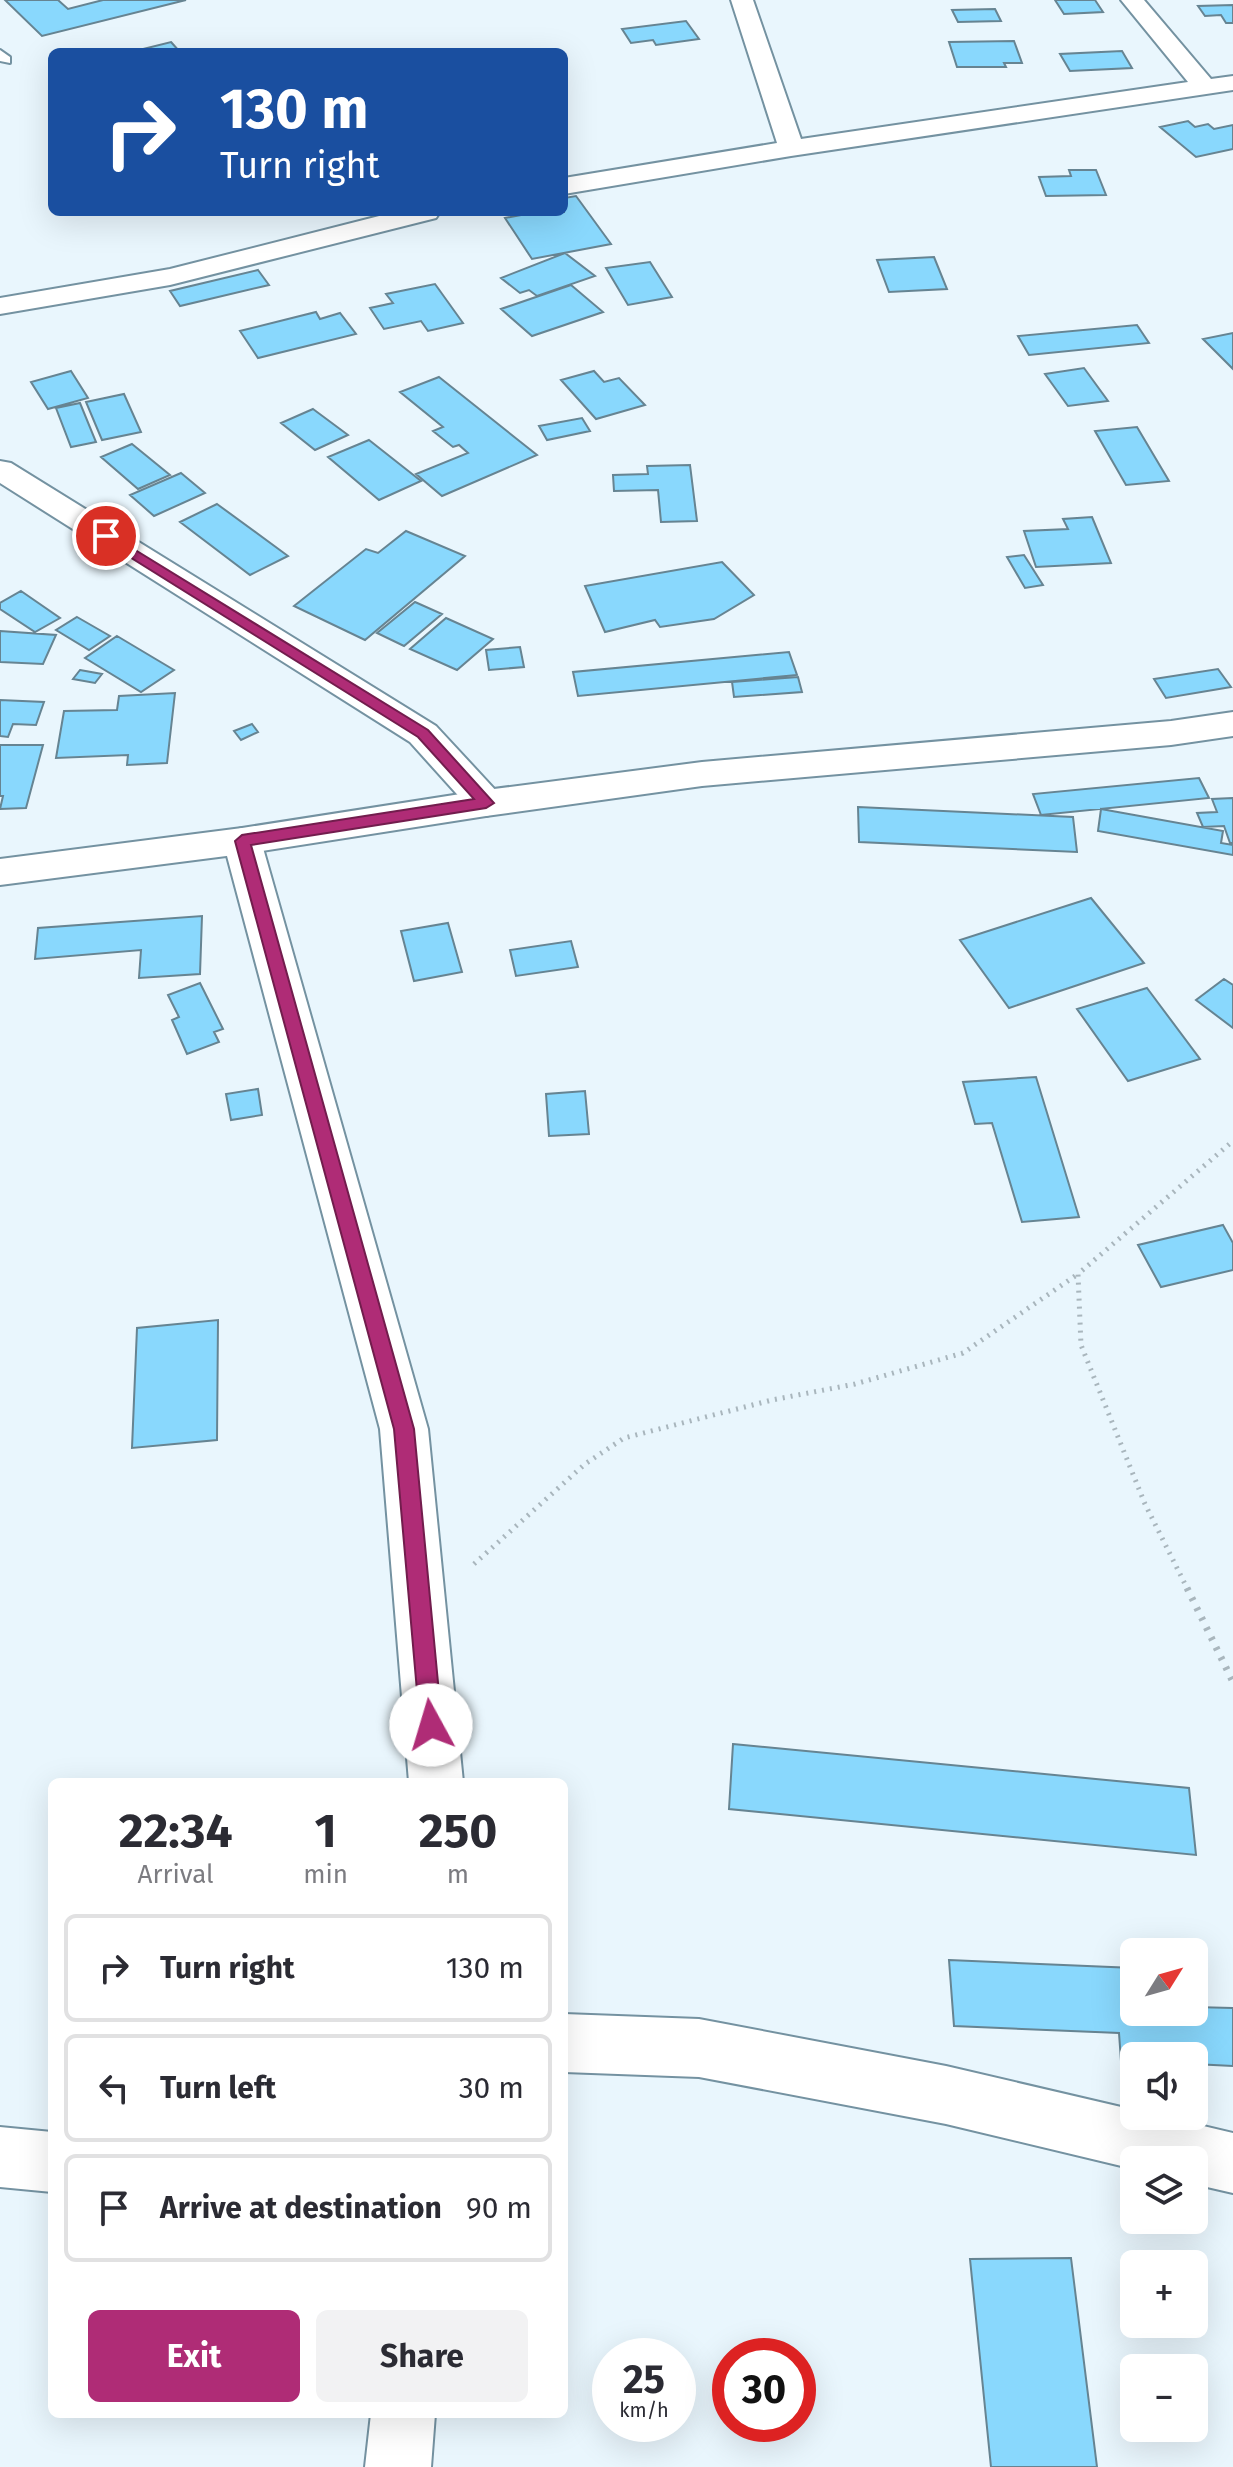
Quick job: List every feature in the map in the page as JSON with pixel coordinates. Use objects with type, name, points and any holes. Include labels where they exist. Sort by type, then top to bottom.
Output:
[{"type":"street","points":[[742,0],[791,148]]},
{"type":"street","points":[[1132,0],[1205,87]]},
{"type":"street","points":[[568,185],[791,148],[1233,83]]},
{"type":"street","points":[[0,306],[170,277],[411,216]]},
{"type":"street","points":[[0,470],[423,734],[486,803]]},
{"type":"street","points":[[0,872],[242,841],[486,803],[702,774],[1171,733],[1233,724]]},
{"type":"street","points":[[242,841],[404,1429],[436,1778]]},
{"type":"street","points":[[568,2043],[699,2048],[946,2095],[1233,2163]]},
{"type":"street","points":[[0,2157],[48,2162]]},
{"type":"street","points":[[398,2467],[403,2418]]},
{"type":"path","points":[[419,1612],[585,1464],[624,1438],[758,1404],[855,1384],[963,1353],[1078,1274],[1233,1141]]},
{"type":"path","points":[[1078,1274],[1081,1345],[1145,1504],[1233,1682]]},
{"type":"building","points":[[5,0],[58,0],[68,9],[103,0],[186,0],[42,36]]},
{"type":"building","points":[[1055,0],[1095,0],[1103,12],[1064,14]]},
{"type":"building","points":[[1233,5],[1233,23],[1226,23],[1221,15],[1205,16],[1198,6]]},
{"type":"building","points":[[995,9],[1001,21],[958,22],[952,10]]},
{"type":"building","points":[[686,21],[699,39],[656,45],[653,40],[631,43],[622,29]]},
{"type":"building","points":[[1014,41],[1022,63],[1004,63],[1006,67],[957,67],[949,42]]},
{"type":"building","points":[[171,42],[176,48],[147,48]]},
{"type":"building","points":[[1122,51],[1132,68],[1070,71],[1060,54]]},
{"type":"building","points":[[1188,121],[1195,127],[1208,124],[1214,129],[1233,125],[1233,149],[1196,157],[1160,127]]},
{"type":"building","points":[[1069,170],[1096,170],[1106,195],[1046,196],[1039,177],[1071,176]]},
{"type":"building","points":[[576,196],[611,244],[532,259],[505,218],[568,216],[568,197]]},
{"type":"building","points":[[565,253],[595,276],[537,296],[529,290],[520,293],[501,278]]},
{"type":"building","points":[[934,257],[947,289],[889,292],[877,260]]},
{"type":"building","points":[[650,262],[672,297],[628,305],[606,268]]},
{"type":"building","points":[[258,270],[269,285],[180,306],[170,291]]},
{"type":"building","points":[[435,284],[463,323],[428,331],[421,321],[384,329],[370,308],[393,303],[386,294]]},
{"type":"building","points":[[571,285],[603,312],[532,336],[501,309]]},
{"type":"building","points":[[316,312],[320,319],[340,313],[356,334],[258,358],[240,331]]},
{"type":"building","points":[[1137,325],[1149,343],[1029,355],[1018,336]]},
{"type":"building","points":[[1233,333],[1233,369],[1203,339]]},
{"type":"building","points":[[1084,368],[1108,401],[1068,406],[1045,374]]},
{"type":"building","points":[[71,371],[88,398],[48,409],[31,382]]},
{"type":"building","points":[[594,371],[604,382],[619,378],[645,405],[596,419],[561,380]]},
{"type":"building","points":[[439,377],[537,455],[442,496],[416,474],[468,453],[459,445],[453,447],[433,431],[443,427],[400,392]]},
{"type":"building","points":[[124,394],[141,432],[102,440],[86,402]]},
{"type":"building","points":[[80,403],[96,442],[71,447],[56,408]]},
{"type":"building","points":[[313,409],[348,435],[315,450],[281,423]]},
{"type":"building","points":[[582,418],[590,431],[547,440],[539,426]]},
{"type":"building","points":[[1137,427],[1169,481],[1126,485],[1095,431]]},
{"type":"building","points":[[369,440],[421,481],[379,500],[328,457]]},
{"type":"building","points":[[132,444],[170,475],[138,489],[101,457]]},
{"type":"building","points":[[690,465],[697,521],[661,522],[658,490],[614,491],[613,475],[648,474],[647,466]]},
{"type":"building","points":[[181,473],[205,493],[154,516],[130,495]]},
{"type":"building","points":[[217,504],[288,556],[250,575],[180,522]]},
{"type":"building","points":[[1092,517],[1111,563],[1036,567],[1024,531],[1068,529],[1063,519]]},
{"type":"building","points":[[406,531],[465,556],[365,640],[294,606],[366,549],[378,553]]},
{"type":"building","points":[[1024,555],[1043,585],[1025,588],[1007,557]]},
{"type":"building","points":[[722,562],[754,595],[714,619],[660,627],[655,620],[605,632],[585,586]]},
{"type":"building","points":[[21,591],[60,618],[35,632],[0,609],[0,603]]},
{"type":"building","points":[[415,602],[442,614],[404,646],[377,633]]},
{"type":"building","points":[[77,617],[110,636],[89,650],[56,630]]},
{"type":"building","points":[[446,618],[493,639],[457,670],[410,649]]},
{"type":"building","points":[[0,631],[56,635],[43,664],[0,662]]},
{"type":"building","points":[[117,636],[174,670],[141,692],[85,658]]},
{"type":"building","points":[[520,647],[524,667],[489,670],[486,650]]},
{"type":"building","points":[[789,652],[797,675],[578,696],[573,672]]},
{"type":"building","points":[[1218,669],[1231,687],[1166,698],[1154,679]]},
{"type":"building","points":[[80,670],[102,674],[95,683],[73,679]]},
{"type":"building","points":[[798,677],[802,692],[734,697],[732,682]]},
{"type":"building","points":[[175,693],[167,763],[127,765],[128,755],[56,758],[64,711],[117,710],[119,696]]},
{"type":"building","points":[[0,700],[44,702],[36,725],[13,724],[8,737],[0,736]]},
{"type":"building","points":[[252,724],[258,732],[241,740],[234,731]]},
{"type":"building","points":[[0,745],[43,745],[26,808],[0,809],[3,796],[0,796]]},
{"type":"building","points":[[1199,778],[1209,798],[1041,815],[1033,794]]},
{"type":"building","points":[[1233,798],[1233,843],[1230,843],[1224,826],[1203,827],[1197,813],[1217,812],[1212,799]]},
{"type":"building","points":[[858,807],[1073,817],[1077,852],[859,842]]},
{"type":"building","points":[[1101,809],[1223,831],[1221,843],[1233,845],[1233,855],[1098,831]]},
{"type":"building","points":[[1091,898],[1144,963],[1009,1008],[960,940]]},
{"type":"building","points":[[202,916],[200,974],[139,978],[141,950],[35,959],[38,928]]},
{"type":"building","points":[[448,923],[462,972],[414,981],[401,931]]},
{"type":"building","points":[[571,941],[578,967],[516,976],[510,950]]},
{"type":"building","points":[[1224,979],[1233,985],[1233,1028],[1196,1000]]},
{"type":"building","points":[[200,983],[223,1029],[214,1032],[219,1042],[187,1054],[172,1020],[179,1017],[168,995]]},
{"type":"building","points":[[1147,988],[1200,1059],[1128,1081],[1077,1009]]},
{"type":"building","points":[[1036,1077],[1079,1217],[1022,1222],[992,1123],[975,1124],[963,1082]]},
{"type":"building","points":[[258,1089],[262,1115],[231,1120],[226,1094]]},
{"type":"building","points":[[585,1091],[589,1134],[549,1136],[546,1094]]},
{"type":"building","points":[[1223,1225],[1233,1243],[1233,1270],[1161,1287],[1138,1245]]},
{"type":"building","points":[[218,1320],[217,1440],[132,1448],[137,1328]]},
{"type":"building","points":[[733,1744],[1189,1788],[1196,1855],[729,1809]]},
{"type":"building","points":[[949,1960],[1120,1967],[1120,2026],[1208,2026],[1208,2007],[1233,2008],[1233,2066],[1208,2065],[1208,2042],[1120,2042],[1120,2047],[1119,2033],[954,2026]]},
{"type":"building","points":[[1071,2258],[1097,2467],[991,2467],[970,2259]]},
{"type":"route","points":[[106,536],[423,734],[486,803],[242,841],[404,1429],[431,1725]]}]
